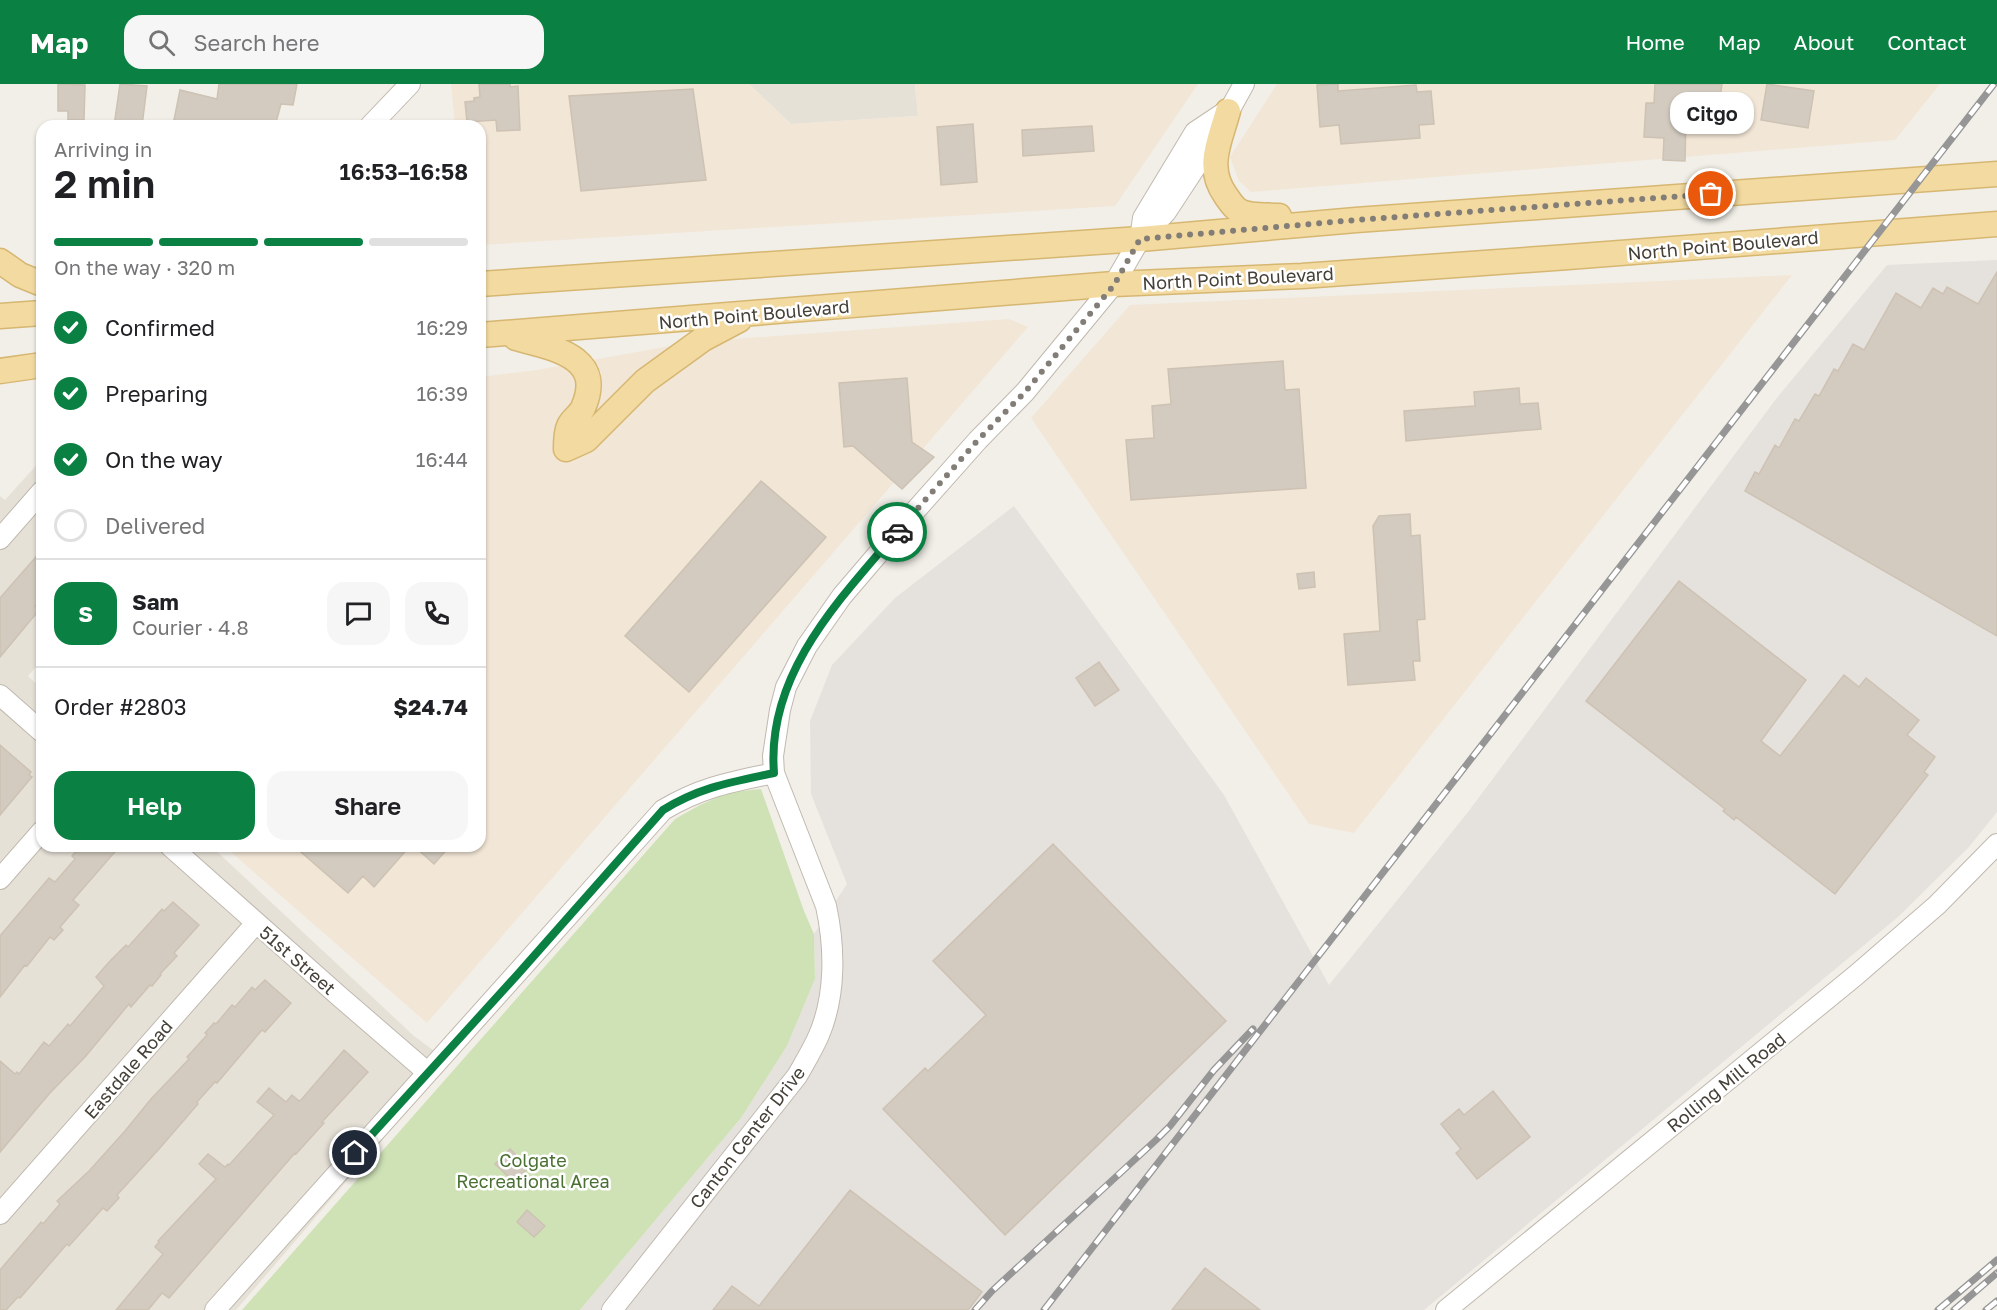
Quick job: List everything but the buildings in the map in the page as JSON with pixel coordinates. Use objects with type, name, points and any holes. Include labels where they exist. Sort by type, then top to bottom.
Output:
[{"type":"main road","points":[[1228,111],[1215,157],[1214,171],[1219,186],[1238,211],[1252,214],[1356,220]]},
{"type":"main road","points":[[486,284],[1140,239],[1356,220],[1997,174]]},
{"type":"main road","name":"North Point Boulevard","points":[[491,335],[1114,285],[1314,275],[1997,224]]},
{"type":"main road","points":[[0,261],[20,275],[36,282]]},
{"type":"main road","points":[[0,316],[36,313]]},
{"type":"main road","points":[[491,335],[565,352],[580,362],[589,387],[583,409],[568,427],[566,449],[586,440],[654,374],[703,339],[750,315]]},
{"type":"main road","points":[[0,361],[36,359]]},
{"type":"main road","points":[[0,371],[36,365]]},
{"type":"street","points":[[376,120],[410,84]]},
{"type":"street","points":[[215,1310],[663,810],[705,789],[774,773],[775,735],[786,687],[813,638],[842,596],[907,519],[1025,392],[1114,285],[1140,239],[1166,212],[1212,142],[1244,84]]},
{"type":"street","points":[[0,539],[36,498]]},
{"type":"street","points":[[0,695],[36,727]]},
{"type":"street","name":"Canton Center Drive","points":[[612,1310],[797,1076],[820,1032],[828,1006],[832,976],[830,924],[822,891],[774,773]]},
{"type":"street","points":[[0,879],[36,838]]},
{"type":"street","name":"Rolling Mill Road","points":[[1446,1310],[1855,976],[1937,905],[1997,844]]},
{"type":"street","name":"51st Street","points":[[177,852],[427,1072]]},
{"type":"street","name":"Eastdale Road","points":[[0,1214],[256,923]]},
{"type":"shaded area","points":[[451,84],[749,84],[791,124],[918,116],[915,84],[1198,84],[1115,206],[486,245],[486,120],[454,120]]},
{"type":"shaded area","points":[[749,84],[915,84],[918,116],[791,124]]},
{"type":"shaded area","points":[[1277,84],[1940,84],[1895,140],[1251,192],[1239,181],[1230,157]]},
{"type":"shaded area","points":[[1997,260],[1997,812],[1969,847],[1898,917],[1424,1310],[580,1310],[741,1118],[787,1046],[815,979],[814,934],[847,884],[811,794],[810,721],[832,665],[895,598],[1014,506],[1224,795],[1329,985],[1468,812],[1776,399],[1887,265]]},
{"type":"shaded area","points":[[1792,275],[1354,833],[1309,824],[1031,418],[1130,305]]},
{"type":"shaded area","points":[[1009,319],[1028,327],[427,1023],[231,852],[486,852],[486,376],[537,370],[692,342]]},
{"type":"shaded area","points":[[36,466],[36,667],[28,676],[36,683],[36,852],[217,852],[414,1036],[449,1062],[236,1310],[0,1310],[0,496],[5,500]]},
{"type":"green space","name":"Colgate Recreational Area","points":[[761,789],[814,934],[815,979],[787,1046],[741,1118],[580,1310],[242,1310],[675,819],[730,792]]},
{"type":"railway","points":[[1044,1310],[1994,84]]},
{"type":"railway","points":[[975,1310],[992,1291],[1170,1126],[1214,1070],[1253,1029]]},
{"type":"railway","points":[[1938,1310],[1997,1260]]},
{"type":"railway","points":[[1954,1310],[1997,1273]]},
{"type":"railway","points":[[1986,1310],[1997,1301]]},
{"type":"way so far","points":[[897,532],[978,440],[1025,392],[1114,285],[1140,239],[1356,220],[1711,194]]},
{"type":"place","name":"Citgo","points":[[1711,194]]},
{"type":"route","points":[[355,1153],[663,810],[705,789],[774,773],[775,735],[786,687],[794,669],[842,596],[897,532]]}]
